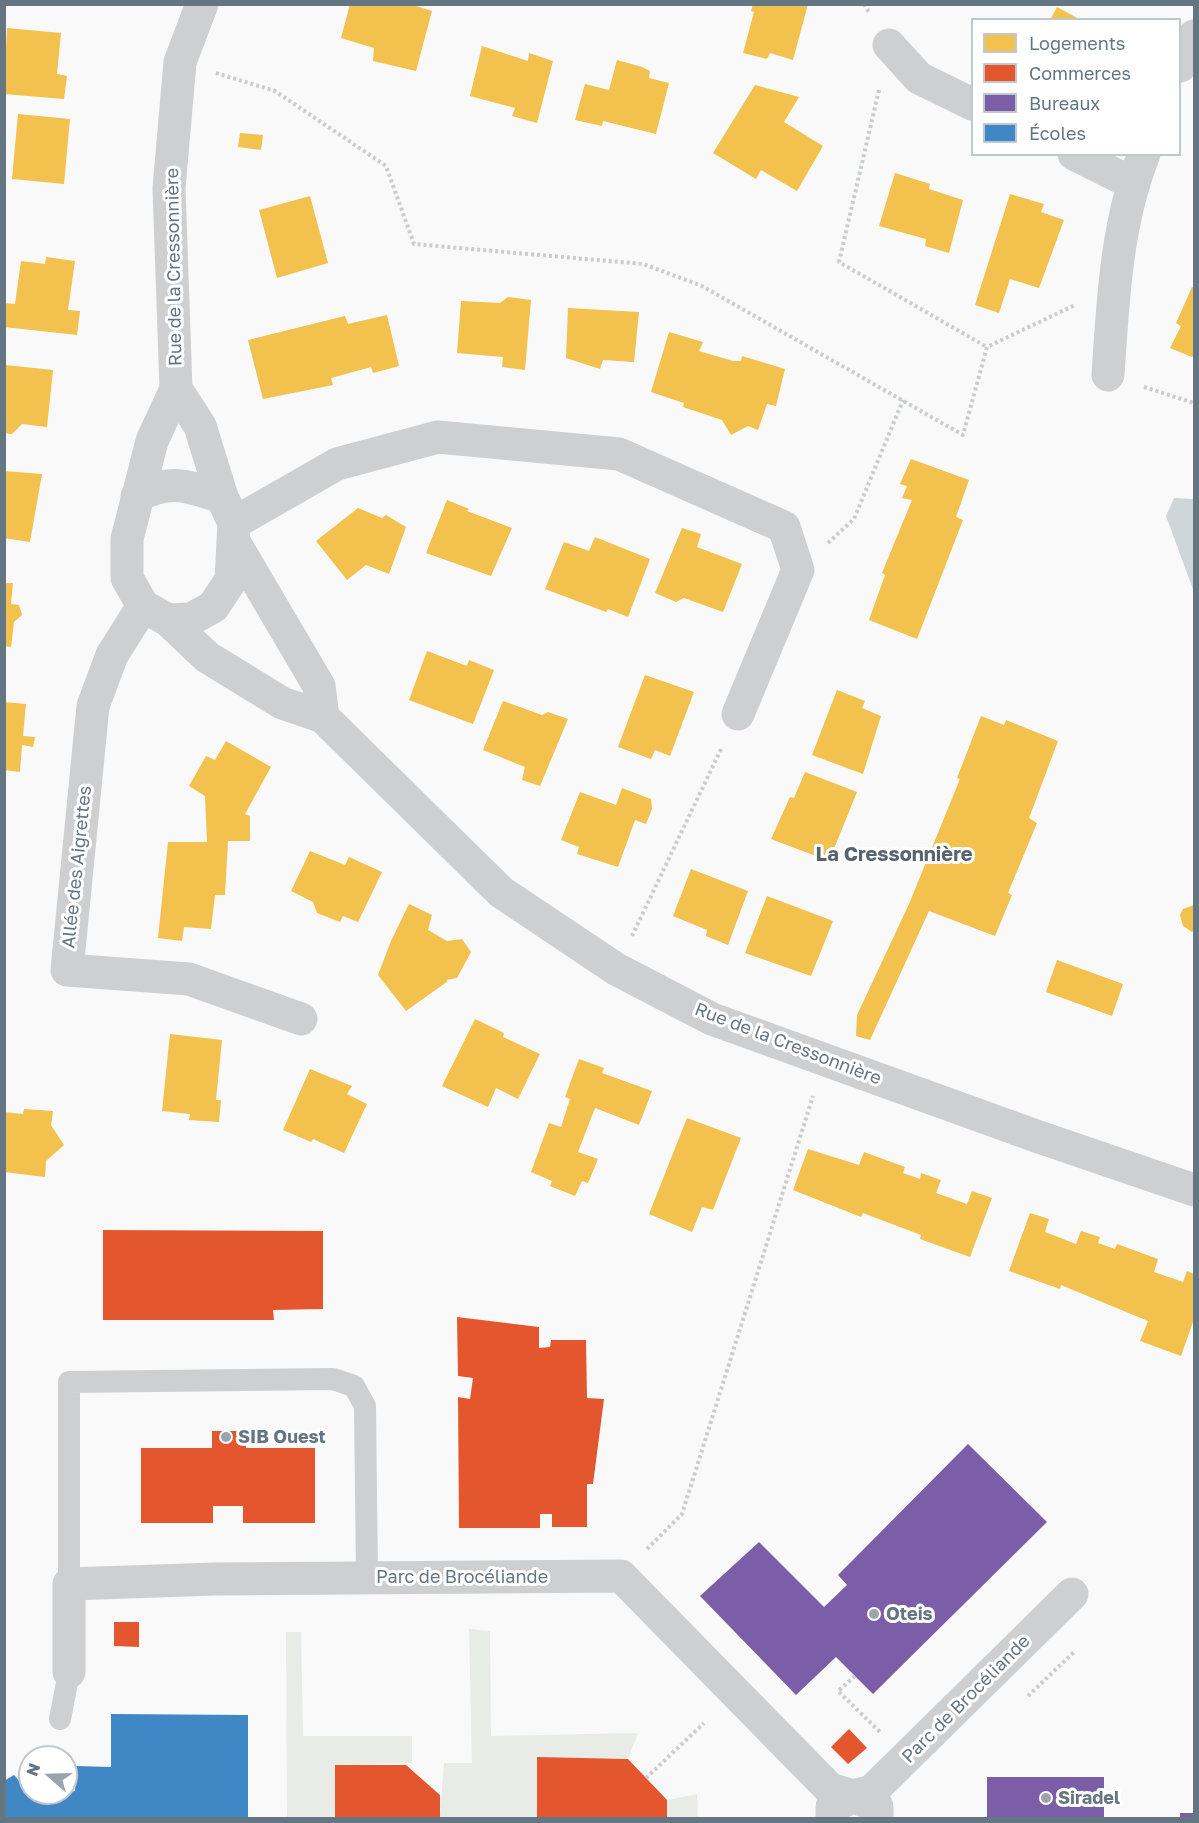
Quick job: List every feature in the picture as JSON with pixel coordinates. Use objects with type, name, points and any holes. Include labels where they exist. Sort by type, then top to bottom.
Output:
[{"type":"street","name":"Rue de la Cressonnière","points":[[202,4],[180,62],[170,188],[176,389],[152,441],[127,539],[127,578],[156,613],[207,657],[282,704],[323,717],[501,892],[616,969],[712,1019],[1036,1136],[1194,1190]]},
{"type":"street","points":[[1181,62],[1194,36]]},
{"type":"street","points":[[889,45],[919,78],[971,104]]},
{"type":"street","points":[[1083,156],[1138,169],[1114,286],[1108,375]]},
{"type":"street","name":"Rue de la Cressonnière","points":[[176,389],[200,426],[230,520],[319,686],[323,717]]},
{"type":"street","points":[[137,496],[156,486],[183,484],[230,520],[337,464],[438,437],[619,454],[784,526],[798,570],[738,714]]},
{"type":"street","name":"Rue de la Cressonnière","points":[[156,613],[191,619],[213,608],[231,580],[230,520]]},
{"type":"street","name":"Allée des Aigrettes","points":[[156,613],[112,655],[93,706],[67,970],[189,979],[301,1019]]},
{"type":"street","points":[[621,1576],[830,1789],[843,1807],[877,1807],[877,1818]]},
{"type":"street","name":"Parc de Brocéliande","points":[[69,1584],[216,1579],[621,1576]]},
{"type":"street","points":[[69,1584],[69,1672]]},
{"type":"street","name":"Parc de Brocéliande","points":[[843,1807],[872,1791],[1072,1594]]},
{"type":"lane","points":[[69,1584],[69,1382],[333,1379],[354,1386],[365,1406],[368,1578]]},
{"type":"lane","points":[[60,1719],[69,1672]]},
{"type":"path","points":[[889,45],[839,262],[987,347]]},
{"type":"path","points":[[211,72],[275,91],[386,166],[414,244],[643,264],[702,286],[963,435],[987,347],[1114,286]]},
{"type":"path","points":[[1108,375],[1194,403]]},
{"type":"path","points":[[798,570],[854,519],[903,400]]},
{"type":"path","points":[[616,969],[738,714]]},
{"type":"path","points":[[621,1576],[682,1514],[825,1058]]},
{"type":"path","points":[[855,1676],[838,1691],[906,1758]]},
{"type":"path","points":[[646,1778],[704,1723]]},
{"type":"shaded area","points":[[1174,498],[1194,499],[1194,592],[1166,516]]},
{"type":"shaded area","points":[[469,1629],[490,1631],[491,1736],[638,1733],[628,1759],[537,1757],[537,1818],[440,1818],[444,1763],[472,1763]]},
{"type":"shaded area","points":[[286,1632],[301,1632],[303,1736],[412,1736],[412,1763],[335,1765],[335,1818],[287,1818]]},
{"type":"shaded area","points":[[697,1794],[698,1818],[667,1818],[667,1800]]},
{"type":"building: Logements","points":[[350,4],[410,4],[432,11],[416,71],[373,61],[374,48],[341,38]]},
{"type":"building: Logements","points":[[753,4],[808,4],[793,60],[770,53],[767,59],[743,53],[754,12],[751,11]]},
{"type":"building: Logements","points":[[1057,7],[1077,18],[1051,18]]},
{"type":"building: Logements","points":[[7,28],[61,33],[57,74],[67,76],[64,99],[4,94]]},
{"type":"building: Logements","points":[[482,46],[528,61],[529,53],[553,61],[537,123],[512,116],[515,108],[470,96]]},
{"type":"building: Logements","points":[[617,60],[642,67],[650,71],[649,78],[669,83],[656,134],[603,121],[602,126],[575,120],[585,84],[609,90]]},
{"type":"building: Logements","points":[[755,85],[799,97],[784,122],[823,146],[797,191],[761,170],[756,179],[713,153]]},
{"type":"building: Logements","points":[[18,114],[70,119],[64,184],[12,179]]},
{"type":"building: Logements","points":[[240,133],[263,135],[261,150],[238,147]]},
{"type":"building: Logements","points":[[895,173],[930,184],[929,189],[963,200],[949,253],[925,246],[926,239],[879,226]]},
{"type":"building: Logements","points":[[1010,194],[1044,204],[1041,212],[1064,220],[1039,288],[1010,279],[999,313],[975,305]]},
{"type":"building: Logements","points":[[310,196],[328,263],[277,278],[259,210]]},
{"type":"building: Logements","points":[[46,257],[75,261],[68,310],[80,311],[77,335],[4,327],[4,303],[15,304],[21,261],[45,264]]},
{"type":"building: Logements","points":[[1192,287],[1194,288],[1194,355],[1192,357],[1170,348],[1181,326],[1176,323]]},
{"type":"building: Logements","points":[[508,297],[531,300],[525,370],[502,367],[503,357],[457,353],[461,301],[500,303]]},
{"type":"building: Logements","points":[[568,308],[639,312],[634,362],[603,360],[600,369],[566,358]]},
{"type":"building: Logements","points":[[387,315],[399,366],[373,373],[371,367],[331,378],[333,385],[263,399],[248,340],[345,316],[348,324]]},
{"type":"building: Logements","points":[[669,332],[703,342],[699,351],[733,361],[741,361],[742,356],[785,369],[776,406],[767,404],[758,430],[748,426],[731,435],[722,420],[683,407],[684,403],[651,392]]},
{"type":"building: Logements","points":[[5,365],[53,370],[47,427],[22,424],[12,434],[4,433]]},
{"type":"building: Logements","points":[[911,459],[969,480],[956,517],[963,520],[917,639],[869,620],[885,575],[882,573],[912,500],[902,498],[907,486],[900,484]]},
{"type":"building: Logements","points":[[4,471],[42,474],[30,542],[4,538]]},
{"type":"building: Logements","points":[[447,500],[469,509],[467,511],[512,528],[491,576],[426,553]]},
{"type":"building: Logements","points":[[358,508],[382,518],[386,515],[406,527],[389,574],[366,565],[347,580],[316,541]]},
{"type":"building: Logements","points":[[682,528],[701,534],[697,547],[742,564],[723,612],[684,598],[676,602],[655,593]]},
{"type":"building: Logements","points":[[595,537],[650,559],[628,617],[608,609],[606,612],[545,589],[564,542],[589,551]]},
{"type":"building: Logements","points":[[4,583],[13,583],[11,604],[19,605],[22,615],[14,622],[11,647],[4,646]]},
{"type":"building: Logements","points":[[427,651],[467,666],[469,660],[494,670],[473,724],[409,700]]},
{"type":"building: Logements","points":[[645,675],[694,692],[670,756],[655,750],[651,759],[618,747]]},
{"type":"building: Logements","points":[[837,690],[865,701],[862,708],[881,716],[863,774],[812,755]]},
{"type":"building: Logements","points":[[503,701],[542,715],[548,712],[568,719],[540,786],[522,780],[525,767],[483,750]]},
{"type":"building: Logements","points":[[4,702],[26,704],[23,736],[35,737],[33,747],[22,745],[20,772],[4,770]]},
{"type":"building: Logements","points":[[981,716],[1004,725],[1006,720],[1058,741],[1029,818],[1037,823],[1008,893],[1012,895],[995,936],[929,911],[870,1040],[856,1036],[857,1015],[909,904],[960,779],[957,778]]},
{"type":"building: Logements","points":[[226,741],[271,767],[245,814],[250,816],[250,841],[228,841],[225,895],[215,895],[211,929],[184,927],[182,941],[158,938],[168,842],[207,842],[205,796],[189,786],[206,756],[215,760]]},
{"type":"building: Logements","points":[[805,772],[857,792],[829,861],[771,839],[790,797],[794,798]]},
{"type":"building: Logements","points":[[622,788],[651,799],[652,809],[646,824],[635,820],[618,867],[577,854],[579,847],[561,840],[580,792],[616,805]]},
{"type":"building: Logements","points":[[310,851],[345,865],[349,857],[382,872],[358,922],[343,916],[340,922],[317,913],[313,902],[291,891]]},
{"type":"building: Logements","points":[[691,869],[748,891],[728,945],[706,936],[707,930],[673,916]]},
{"type":"building: Logements","points":[[767,896],[833,921],[811,976],[745,953]]},
{"type":"building: Logements","points":[[409,904],[432,915],[428,930],[447,941],[462,939],[471,952],[457,978],[446,980],[448,981],[406,1011],[378,975]]},
{"type":"building: Logements","points":[[1194,905],[1194,931],[1192,932],[1183,926],[1180,915],[1183,909]]},
{"type":"building: Logements","points":[[1057,960],[1123,984],[1112,1016],[1046,992]]},
{"type":"building: Logements","points":[[475,1019],[504,1033],[503,1037],[540,1054],[518,1099],[496,1088],[488,1107],[442,1086]]},
{"type":"building: Logements","points":[[170,1034],[222,1040],[216,1100],[221,1100],[219,1122],[189,1120],[190,1114],[162,1111]]},
{"type":"building: Logements","points":[[579,1059],[604,1068],[602,1073],[652,1091],[639,1125],[595,1108],[578,1152],[598,1159],[588,1183],[582,1181],[575,1196],[550,1186],[552,1181],[531,1172],[549,1123],[561,1127],[570,1099],[565,1097]]},
{"type":"building: Logements","points":[[310,1069],[352,1086],[347,1094],[367,1104],[344,1153],[313,1139],[311,1142],[283,1130]]},
{"type":"building: Logements","points":[[24,1109],[53,1111],[51,1125],[64,1145],[46,1161],[45,1177],[4,1172],[4,1112],[23,1114]]},
{"type":"building: Logements","points":[[687,1118],[741,1138],[713,1210],[702,1207],[692,1232],[649,1214]]},
{"type":"building: Logements","points":[[808,1149],[859,1165],[864,1152],[905,1167],[903,1173],[920,1179],[921,1173],[941,1180],[936,1193],[967,1204],[972,1191],[992,1198],[970,1257],[920,1239],[921,1235],[863,1213],[861,1217],[793,1190]]},
{"type":"building: Logements","points":[[1030,1213],[1049,1219],[1045,1232],[1076,1244],[1081,1231],[1100,1237],[1098,1243],[1115,1249],[1117,1244],[1158,1259],[1154,1272],[1183,1282],[1187,1271],[1194,1274],[1194,1319],[1181,1356],[1140,1341],[1148,1321],[1061,1285],[1060,1289],[1009,1271]]},
{"type":"building: Commerces","points":[[103,1230],[323,1231],[323,1309],[273,1310],[274,1320],[103,1320]]},
{"type":"building: Commerces","points":[[457,1317],[539,1327],[539,1348],[550,1347],[551,1340],[586,1340],[587,1398],[604,1399],[593,1484],[587,1484],[587,1527],[552,1527],[552,1514],[540,1514],[540,1528],[459,1528],[458,1397],[470,1399],[473,1378],[458,1376]]},
{"type":"building: Commerces","points":[[212,1431],[245,1431],[246,1448],[315,1448],[315,1523],[243,1523],[243,1506],[213,1506],[213,1523],[141,1523],[141,1448],[212,1448]]},
{"type":"building: Commerces","points":[[114,1622],[139,1622],[139,1647],[114,1646]]},
{"type":"building: Commerces","points":[[849,1729],[867,1748],[848,1764],[831,1747]]},
{"type":"building: Commerces","points":[[537,1757],[628,1759],[667,1800],[667,1818],[537,1818]]},
{"type":"building: Commerces","points":[[335,1765],[406,1765],[440,1795],[440,1818],[335,1818]]},
{"type":"building: Bureaux","points":[[968,1444],[1047,1522],[873,1694],[836,1657],[796,1695],[700,1596],[759,1542],[824,1607],[847,1585],[838,1575]]},
{"type":"building: Bureaux","name":"Siradel","points":[[987,1777],[1104,1777],[1104,1818],[987,1818]]},
{"type":"building: Bureaux","points":[[1180,1813],[1194,1813],[1194,1818],[1180,1818]]},
{"type":"building: Écoles","points":[[111,1714],[248,1715],[248,1818],[4,1818],[4,1781],[14,1775],[18,1780],[18,1805],[78,1805],[78,1766],[111,1767]]},
{"type":"place","name":"SIB Ouest","points":[[226,1437]]},
{"type":"place","name":"Oteis","points":[[874,1614]]},
{"type":"place","name":"Siradel","points":[[1046,1798]]},
{"type":"district","name":"La Cressonnière","points":[[894,855]]}]
